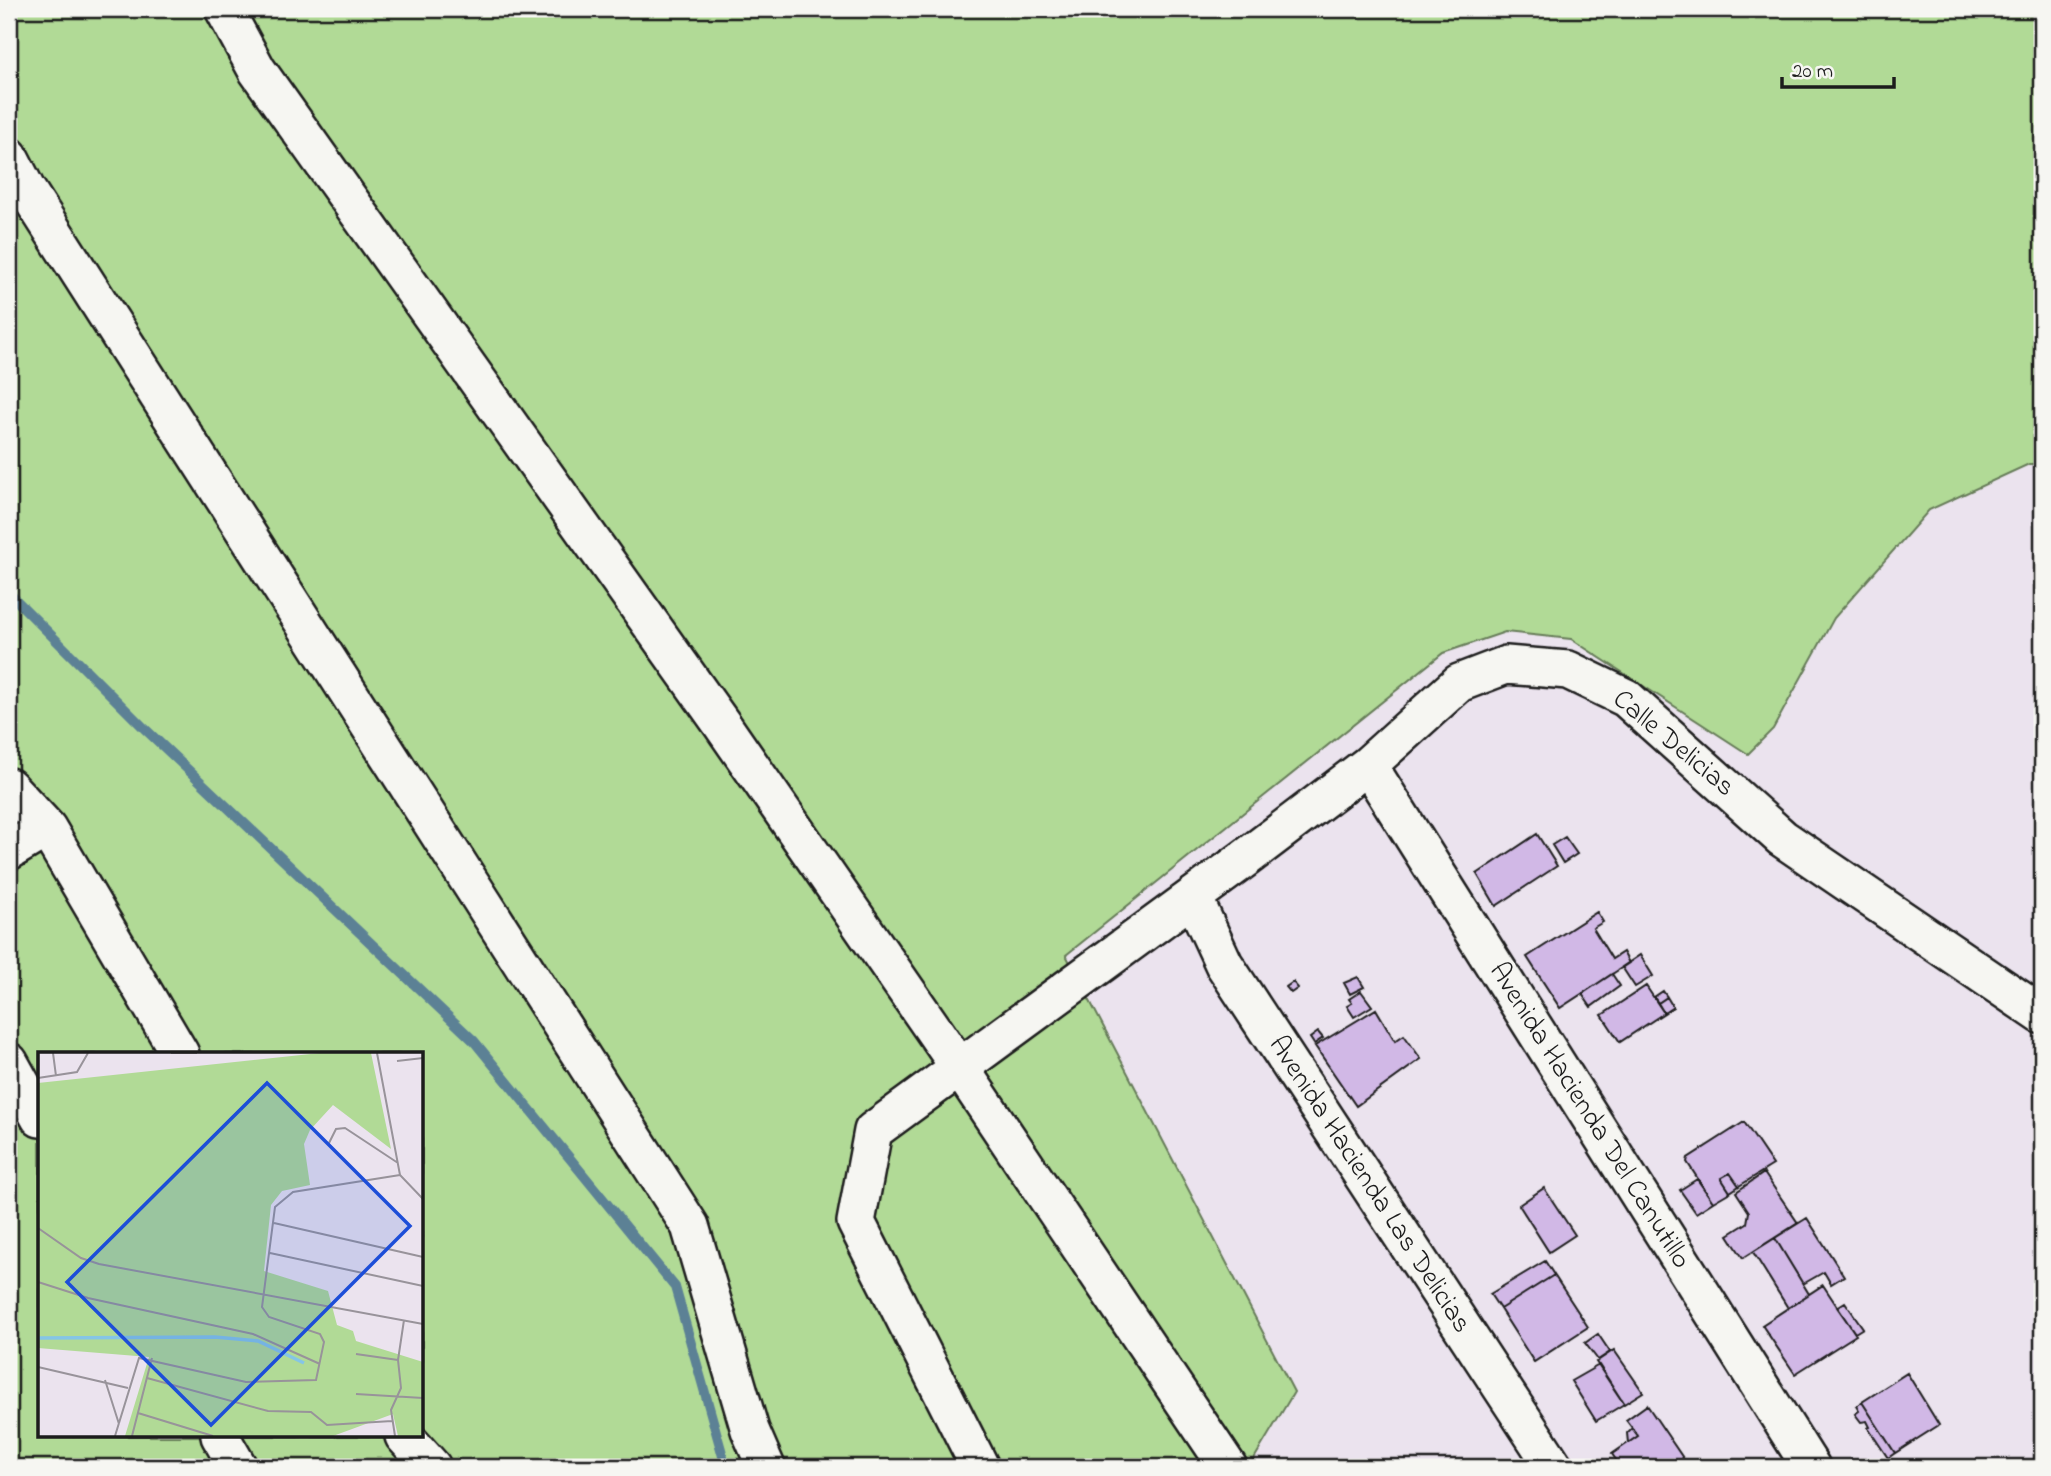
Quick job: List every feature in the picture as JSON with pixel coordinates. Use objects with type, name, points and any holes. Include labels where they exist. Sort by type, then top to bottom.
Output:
[{"type":"street","points":[[224,9],[257,70],[713,712],[960,1068],[1228,1467]]},
{"type":"street","points":[[9,156],[26,190],[690,1226],[750,1430],[766,1467]]},
{"type":"street","name":"Calle Delicias","points":[[980,1467],[856,1222],[873,1131],[1368,765],[1459,683],[1506,665],[1568,670],[1626,698],[1782,838],[2042,1015]]},
{"type":"street","name":"Avenida Hacienda Del Canutillo","points":[[1368,765],[1811,1467]]},
{"type":"street","points":[[9,787],[47,828],[179,1052]]},
{"type":"street","points":[[9,851],[47,828]]},
{"type":"street","name":"Avenida Hacienda Las Delicias","points":[[1193,897],[1224,964],[1554,1467]]},
{"type":"street","points":[[9,1062],[38,1114]]},
{"type":"street","points":[[221,1438],[238,1467]]},
{"type":"street","points":[[406,1438],[432,1467]]},
{"type":"green space","points":[[9,9],[2042,9],[2042,464],[2029,464],[1929,510],[1834,618],[1773,729],[1748,754],[1571,639],[1505,632],[1443,653],[1066,955],[1294,1392],[1249,1467],[9,1467],[9,821],[37,806],[9,773]]},
{"type":"building","points":[[1537,834],[1557,866],[1496,906],[1477,874]]},
{"type":"building","points":[[1565,837],[1577,854],[1563,863],[1552,845]]},
{"type":"building","points":[[1597,912],[1603,922],[1593,928],[1612,959],[1623,952],[1629,963],[1560,1008],[1527,957]]},
{"type":"building","points":[[1640,955],[1653,976],[1635,987],[1622,967]]},
{"type":"building","points":[[1612,974],[1620,986],[1591,1007],[1582,994]]},
{"type":"building","points":[[1358,977],[1364,987],[1350,994],[1344,983]]},
{"type":"building","points":[[1293,982],[1298,988],[1291,993],[1286,987]]},
{"type":"building","points":[[1646,986],[1664,1013],[1620,1042],[1602,1015]]},
{"type":"building","points":[[1361,991],[1372,1006],[1354,1017],[1347,1006],[1352,1003],[1349,999]]},
{"type":"building","points":[[1663,991],[1667,997],[1658,1003],[1654,997]]},
{"type":"building","points":[[1667,997],[1673,1007],[1664,1013],[1658,1003]]},
{"type":"building","points":[[1376,1009],[1395,1041],[1404,1035],[1421,1059],[1356,1106],[1315,1046]]},
{"type":"building","points":[[1318,1032],[1323,1038],[1314,1044],[1310,1038]]},
{"type":"building","points":[[1744,1122],[1773,1165],[1739,1186],[1730,1173],[1721,1178],[1730,1192],[1713,1202],[1687,1162],[1688,1158]]},
{"type":"building","points":[[1730,1173],[1739,1186],[1730,1192],[1721,1178]]},
{"type":"building","points":[[1764,1173],[1798,1223],[1743,1258],[1728,1235],[1747,1223],[1749,1212],[1736,1192]]},
{"type":"building","points":[[1697,1179],[1713,1202],[1696,1213],[1680,1190]]},
{"type":"building","points":[[1544,1188],[1575,1235],[1549,1252],[1519,1205]]},
{"type":"building","points":[[1807,1218],[1844,1276],[1831,1284],[1824,1272],[1803,1284],[1775,1238]]},
{"type":"building","points":[[1775,1238],[1809,1294],[1788,1308],[1753,1252]]},
{"type":"building","points":[[1545,1261],[1554,1275],[1500,1309],[1490,1294]]},
{"type":"building","points":[[1554,1275],[1588,1327],[1534,1362],[1500,1309]]},
{"type":"building","points":[[1823,1285],[1856,1335],[1795,1374],[1762,1325]]},
{"type":"building","points":[[1845,1302],[1863,1328],[1855,1333],[1837,1307]]},
{"type":"building","points":[[1598,1334],[1610,1352],[1598,1360],[1585,1343]]},
{"type":"building","points":[[1614,1350],[1643,1392],[1624,1404],[1596,1362]]},
{"type":"building","points":[[1599,1365],[1624,1404],[1596,1421],[1571,1381]]},
{"type":"building","points":[[1907,1373],[1939,1425],[1895,1453],[1862,1402]]},
{"type":"building","points":[[1862,1402],[1895,1453],[1888,1458],[1868,1428],[1870,1427],[1867,1421],[1861,1422],[1855,1414],[1859,1411],[1856,1406]]},
{"type":"building","points":[[1647,1405],[1685,1461],[1676,1467],[1621,1467],[1612,1454],[1638,1436],[1626,1420]]},
{"type":"building","points":[[1632,1428],[1638,1436],[1628,1443],[1627,1433]]},
{"type":"waterway","points":[[9,593],[144,728],[474,1041],[675,1287],[726,1467]]}]
